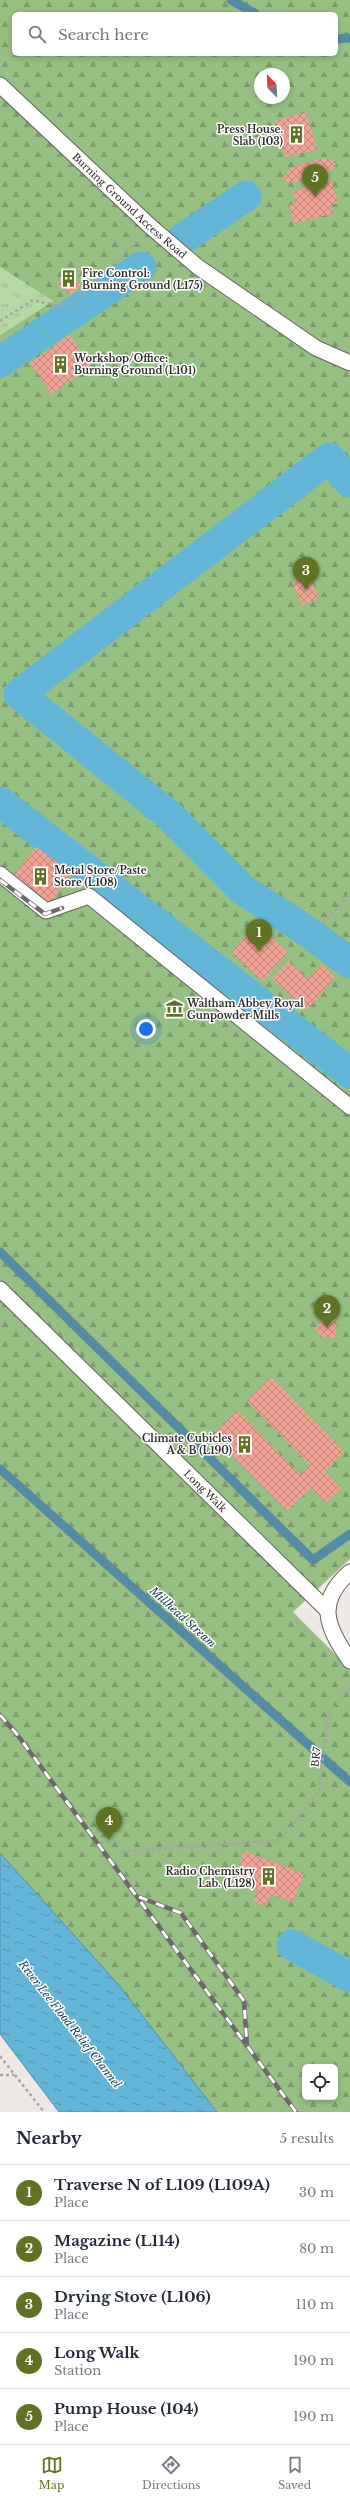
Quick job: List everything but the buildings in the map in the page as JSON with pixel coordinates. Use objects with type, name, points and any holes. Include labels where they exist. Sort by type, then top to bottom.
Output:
[{"type":"lane","name":"Burning Ground Access Road","points":[[0,85],[151,227],[198,267],[316,348],[350,363]]},
{"type":"lane","points":[[0,874],[46,911],[89,896],[350,1107]]},
{"type":"lane","name":"Long Walk","points":[[0,1289],[326,1609]]},
{"type":"lane","points":[[350,1572],[332,1593],[326,1609],[329,1624],[338,1644],[350,1661]]},
{"type":"path","points":[[0,321],[33,300],[69,308],[151,227]]},
{"type":"path","points":[[323,924],[350,893]]},
{"type":"path","name":"BR7","points":[[122,1852],[281,1840],[320,1791],[329,1711],[350,1688]]},
{"type":"path","points":[[0,2056],[44,2112]]},
{"type":"path","points":[[0,2075],[15,2075]]},
{"type":"green space","points":[[0,0],[350,0],[350,1559],[293,1612],[350,1669],[350,2112],[217,2112],[118,1984],[0,1853],[0,335],[53,301],[0,267]]},
{"type":"green space","points":[[0,267],[53,301],[0,335]]},
{"type":"water","name":"River Lee Flood Relief Channel","points":[[0,1853],[118,1984],[217,2112],[59,2112],[0,2034]]},
{"type":"waterway","points":[[231,0],[252,12]]},
{"type":"waterway","points":[[338,39],[350,38]]},
{"type":"waterway","points":[[181,240],[246,196]]},
{"type":"waterway","points":[[0,362],[141,267]]},
{"type":"waterway","points":[[350,482],[329,458],[19,694],[170,816],[243,890],[304,929],[350,963]]},
{"type":"waterway","points":[[0,802],[350,1073]]},
{"type":"waterway","points":[[0,1252],[313,1560],[350,1534]]},
{"type":"waterway","name":"Millhead Stream","points":[[0,1469],[350,1782]]},
{"type":"waterway","points":[[292,1945],[350,1977]]},
{"type":"railway","points":[[0,880],[45,914],[62,908]]},
{"type":"railway","points":[[0,1715],[16,1733],[296,2112]]},
{"type":"railway","points":[[139,1897],[181,1913],[244,2001],[247,2046]]},
{"type":"place","name":"Press House. Slab (103)","points":[[296,135]]},
{"type":"place","name":"Pump House (104)","points":[[315,197]]},
{"type":"place","name":"Fire Control: Burning Ground (L175)","points":[[69,279]]},
{"type":"place","name":"Workshop/Office: Burning Ground (L101)","points":[[61,364]]},
{"type":"place","name":"Drying Stove (L106)","points":[[306,590]]},
{"type":"place","name":"Metal Store/Paste Store (L108)","points":[[41,876]]},
{"type":"place","name":"Traverse N of L109 (L109A)","points":[[259,952]]},
{"type":"place","name":"Waltham Abbey Royal Gunpowder Mills","points":[[174,1009]]},
{"type":"place","name":"Magazine (L114)","points":[[327,1328]]},
{"type":"place","name":"Climate Cubicles A & B (L190)","points":[[245,1444]]},
{"type":"place","name":"Long Walk","points":[[109,1840]]},
{"type":"place","name":"Radio Chemistry Lab. (L128)","points":[[268,1877]]}]
